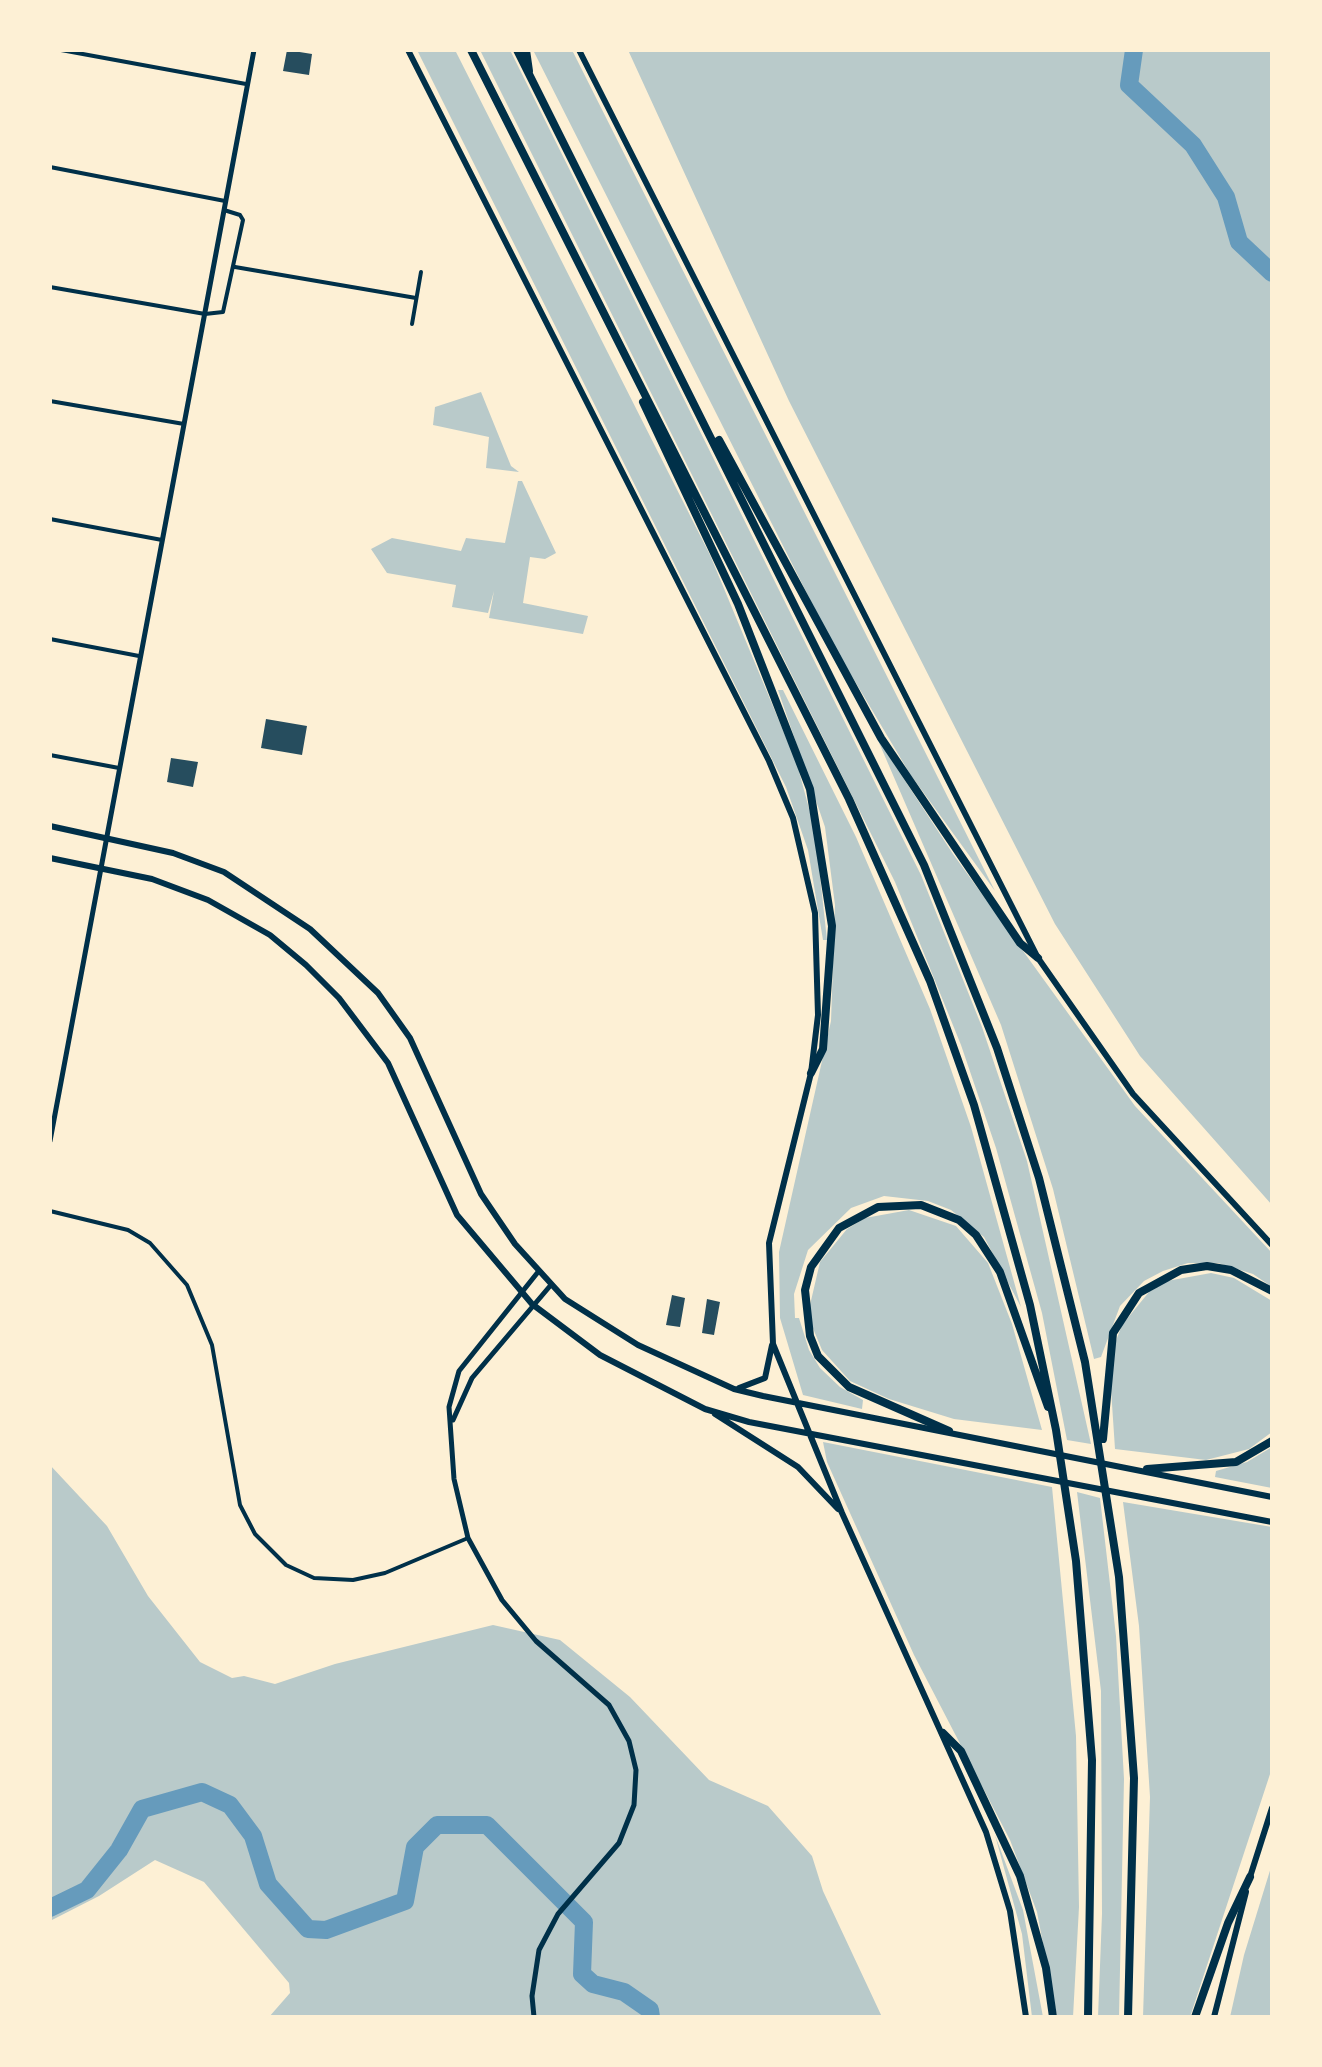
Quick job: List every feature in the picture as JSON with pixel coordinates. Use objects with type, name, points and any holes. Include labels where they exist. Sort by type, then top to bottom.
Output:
[{"type":"highway","points":[[472,50],[849,799],[930,982],[974,1105],[1012,1230],[1056,1430],[1076,1561],[1089,1694],[1094,1828],[1088,2017]]},
{"type":"highway","points":[[517,50],[896,803],[974,986],[1040,1178],[1102,1452],[1120,1594],[1134,1778],[1128,2017]]},
{"type":"highway","points":[[526,50],[530,76]]},
{"type":"highway","points":[[642,392],[645,413],[760,656],[810,788],[832,926],[823,1049],[811,1073]]},
{"type":"highway","points":[[708,428],[725,448],[881,738],[1020,943],[1038,958]]},
{"type":"highway","points":[[950,1431],[849,1386],[818,1356],[810,1336],[805,1315],[811,1266],[839,1228],[878,1208],[920,1205],[950,1216],[976,1234],[1000,1272],[1056,1430]]},
{"type":"highway","points":[[1102,1452],[1108,1355],[1123,1312],[1139,1293],[1181,1270],[1207,1266],[1242,1274],[1272,1292]]},
{"type":"highway","points":[[1147,1469],[1236,1462],[1272,1441]]},
{"type":"highway","points":[[943,1733],[961,1751],[1020,1876],[1046,1968],[1054,2017]]},
{"type":"highway","points":[[1195,2017],[1228,1923],[1250,1877]]},
{"type":"main road","points":[[408,50],[787,804],[810,882],[818,947],[818,1015],[811,1073],[769,1242],[772,1344],[765,1378],[758,1384],[734,1388]]},
{"type":"main road","points":[[579,50],[1038,958],[1133,1094],[1272,1245]]},
{"type":"main road","points":[[50,826],[173,853],[224,872],[285,910],[378,992],[427,1071],[480,1194],[550,1286],[638,1345],[734,1388],[1272,1497]]},
{"type":"main road","points":[[50,858],[101,868],[208,900],[270,935],[339,998],[388,1063],[457,1216],[532,1304],[600,1355],[705,1409],[798,1466],[842,1513]]},
{"type":"main road","points":[[772,1344],[807,1434],[998,1863],[1018,1950],[1026,2017]]},
{"type":"main road","points":[[705,1409],[807,1434],[1272,1522]]},
{"type":"main road","points":[[1214,2017],[1272,1808]]},
{"type":"street","points":[[61,50],[246,84]]},
{"type":"street","points":[[50,1141],[53,1107],[254,50]]},
{"type":"street","points":[[50,167],[225,201]]},
{"type":"street","points":[[50,286],[215,315],[227,306],[243,220],[240,214],[224,210]]},
{"type":"street","points":[[235,267],[416,298]]},
{"type":"street","points":[[412,324],[421,272]]},
{"type":"street","points":[[50,401],[184,424]]},
{"type":"street","points":[[50,519],[162,540]]},
{"type":"street","points":[[50,640],[140,656]]},
{"type":"street","points":[[50,755],[120,768]]},
{"type":"street","points":[[50,1210],[128,1230],[150,1243],[188,1285],[212,1345],[240,1505],[255,1534],[286,1565],[314,1578],[353,1580],[384,1573],[468,1538]]},
{"type":"street","points":[[534,2017],[534,1968],[558,1914],[620,1843],[634,1805],[636,1770],[629,1741],[599,1694],[536,1641],[509,1609],[468,1538],[449,1450],[449,1407],[459,1371],[538,1272]]},
{"type":"street","points":[[451,1423],[472,1378],[550,1286]]},
{"type":"shaded area","points":[[417,50],[455,50],[710,555],[797,764],[815,831],[827,940],[823,940],[808,850],[786,787]]},
{"type":"shaded area","points":[[480,50],[510,50],[921,875],[982,1027],[1027,1161],[1091,1444],[1067,1440],[1042,1313],[996,1148],[961,1045],[895,882]]},
{"type":"shaded area","points":[[533,50],[572,50],[995,891],[910,774],[831,641]]},
{"type":"shaded area","points":[[628,50],[1272,50],[1272,1205],[1140,1056],[1055,924],[789,401]]},
{"type":"shaded area","points":[[481,392],[511,466],[519,472],[486,468],[489,437],[433,425],[435,407]]},
{"type":"shaded area","points":[[518,481],[522,481],[556,553],[545,559],[530,557],[523,603],[588,616],[583,634],[489,618],[494,591],[488,613],[452,607],[456,585],[387,573],[371,549],[392,538],[461,551],[466,538],[505,543]]},
{"type":"shaded area","points":[[778,690],[783,690],[856,837],[930,1009],[971,1127],[1021,1307],[984,1237],[951,1210],[928,1201],[884,1196],[851,1208],[808,1250],[794,1294],[795,1318],[799,1318],[809,1350],[820,1368],[840,1387],[863,1400],[862,1409],[803,1395],[780,1318],[779,1252],[831,1021],[835,905],[825,827]]},
{"type":"shaded area","points":[[877,738],[953,854],[1135,1106],[1272,1253],[1272,1287],[1253,1274],[1218,1263],[1188,1263],[1163,1271],[1144,1281],[1120,1306],[1101,1357],[1094,1359],[1053,1189],[1001,1025]]},
{"type":"shaded area","points":[[909,1210],[956,1226],[988,1263],[1012,1324],[1042,1430],[954,1419],[889,1399],[850,1381],[822,1350],[812,1326],[810,1305],[820,1262],[847,1229],[865,1218]]},
{"type":"shaded area","points":[[1211,1273],[1234,1278],[1272,1301],[1272,1432],[1249,1449],[1206,1460],[1115,1449],[1111,1389],[1114,1346],[1122,1325],[1149,1292],[1167,1281]]},
{"type":"shaded area","points":[[823,1442],[1052,1487],[1076,1736],[1079,1907],[1073,2017],[1057,2017],[1037,1912],[1010,1840],[914,1655],[827,1462]]},
{"type":"shaded area","points":[[1272,1447],[1272,1488],[1215,1477],[1216,1471],[1247,1462]]},
{"type":"shaded area","points":[[50,1465],[107,1526],[148,1596],[200,1662],[232,1678],[244,1676],[275,1684],[335,1664],[493,1625],[560,1640],[630,1697],[709,1780],[768,1806],[812,1856],[823,1891],[882,2017],[269,2017],[290,1993],[289,1983],[204,1882],[155,1860],[50,1921]]},
{"type":"shaded area","points":[[1077,1492],[1100,1498],[1116,1636],[1124,1779],[1119,2017],[1098,2017],[1102,1914],[1101,1691]]},
{"type":"shaded area","points":[[1123,1502],[1272,1527],[1272,1768],[1190,2017],[1143,2017],[1150,1797],[1139,1626]]},
{"type":"shaded area","points":[[995,1835],[1023,1910],[1043,2017],[1032,2017],[1022,1934]]},
{"type":"shaded area","points":[[1272,1864],[1272,2017],[1230,2017],[1244,1955]]},
{"type":"building","points":[[287,50],[312,54],[309,75],[283,71]]},
{"type":"building","points":[[266,719],[307,726],[302,755],[261,748]]},
{"type":"building","points":[[171,758],[198,762],[193,787],[167,782]]},
{"type":"building","points":[[672,1295],[685,1298],[680,1327],[666,1325]]},
{"type":"building","points":[[707,1299],[720,1302],[714,1335],[702,1333]]},
{"type":"waterway","points":[[1134,50],[1129,85],[1193,145],[1226,197],[1239,242],[1272,273]]},
{"type":"waterway","points":[[50,1908],[87,1890],[119,1850],[142,1809],[202,1792],[230,1805],[253,1836],[268,1884],[308,1929],[326,1930],[405,1901],[415,1847],[437,1825],[487,1825],[584,1922],[582,1974],[593,1984],[624,1992],[650,2010],[651,2017]]}]
